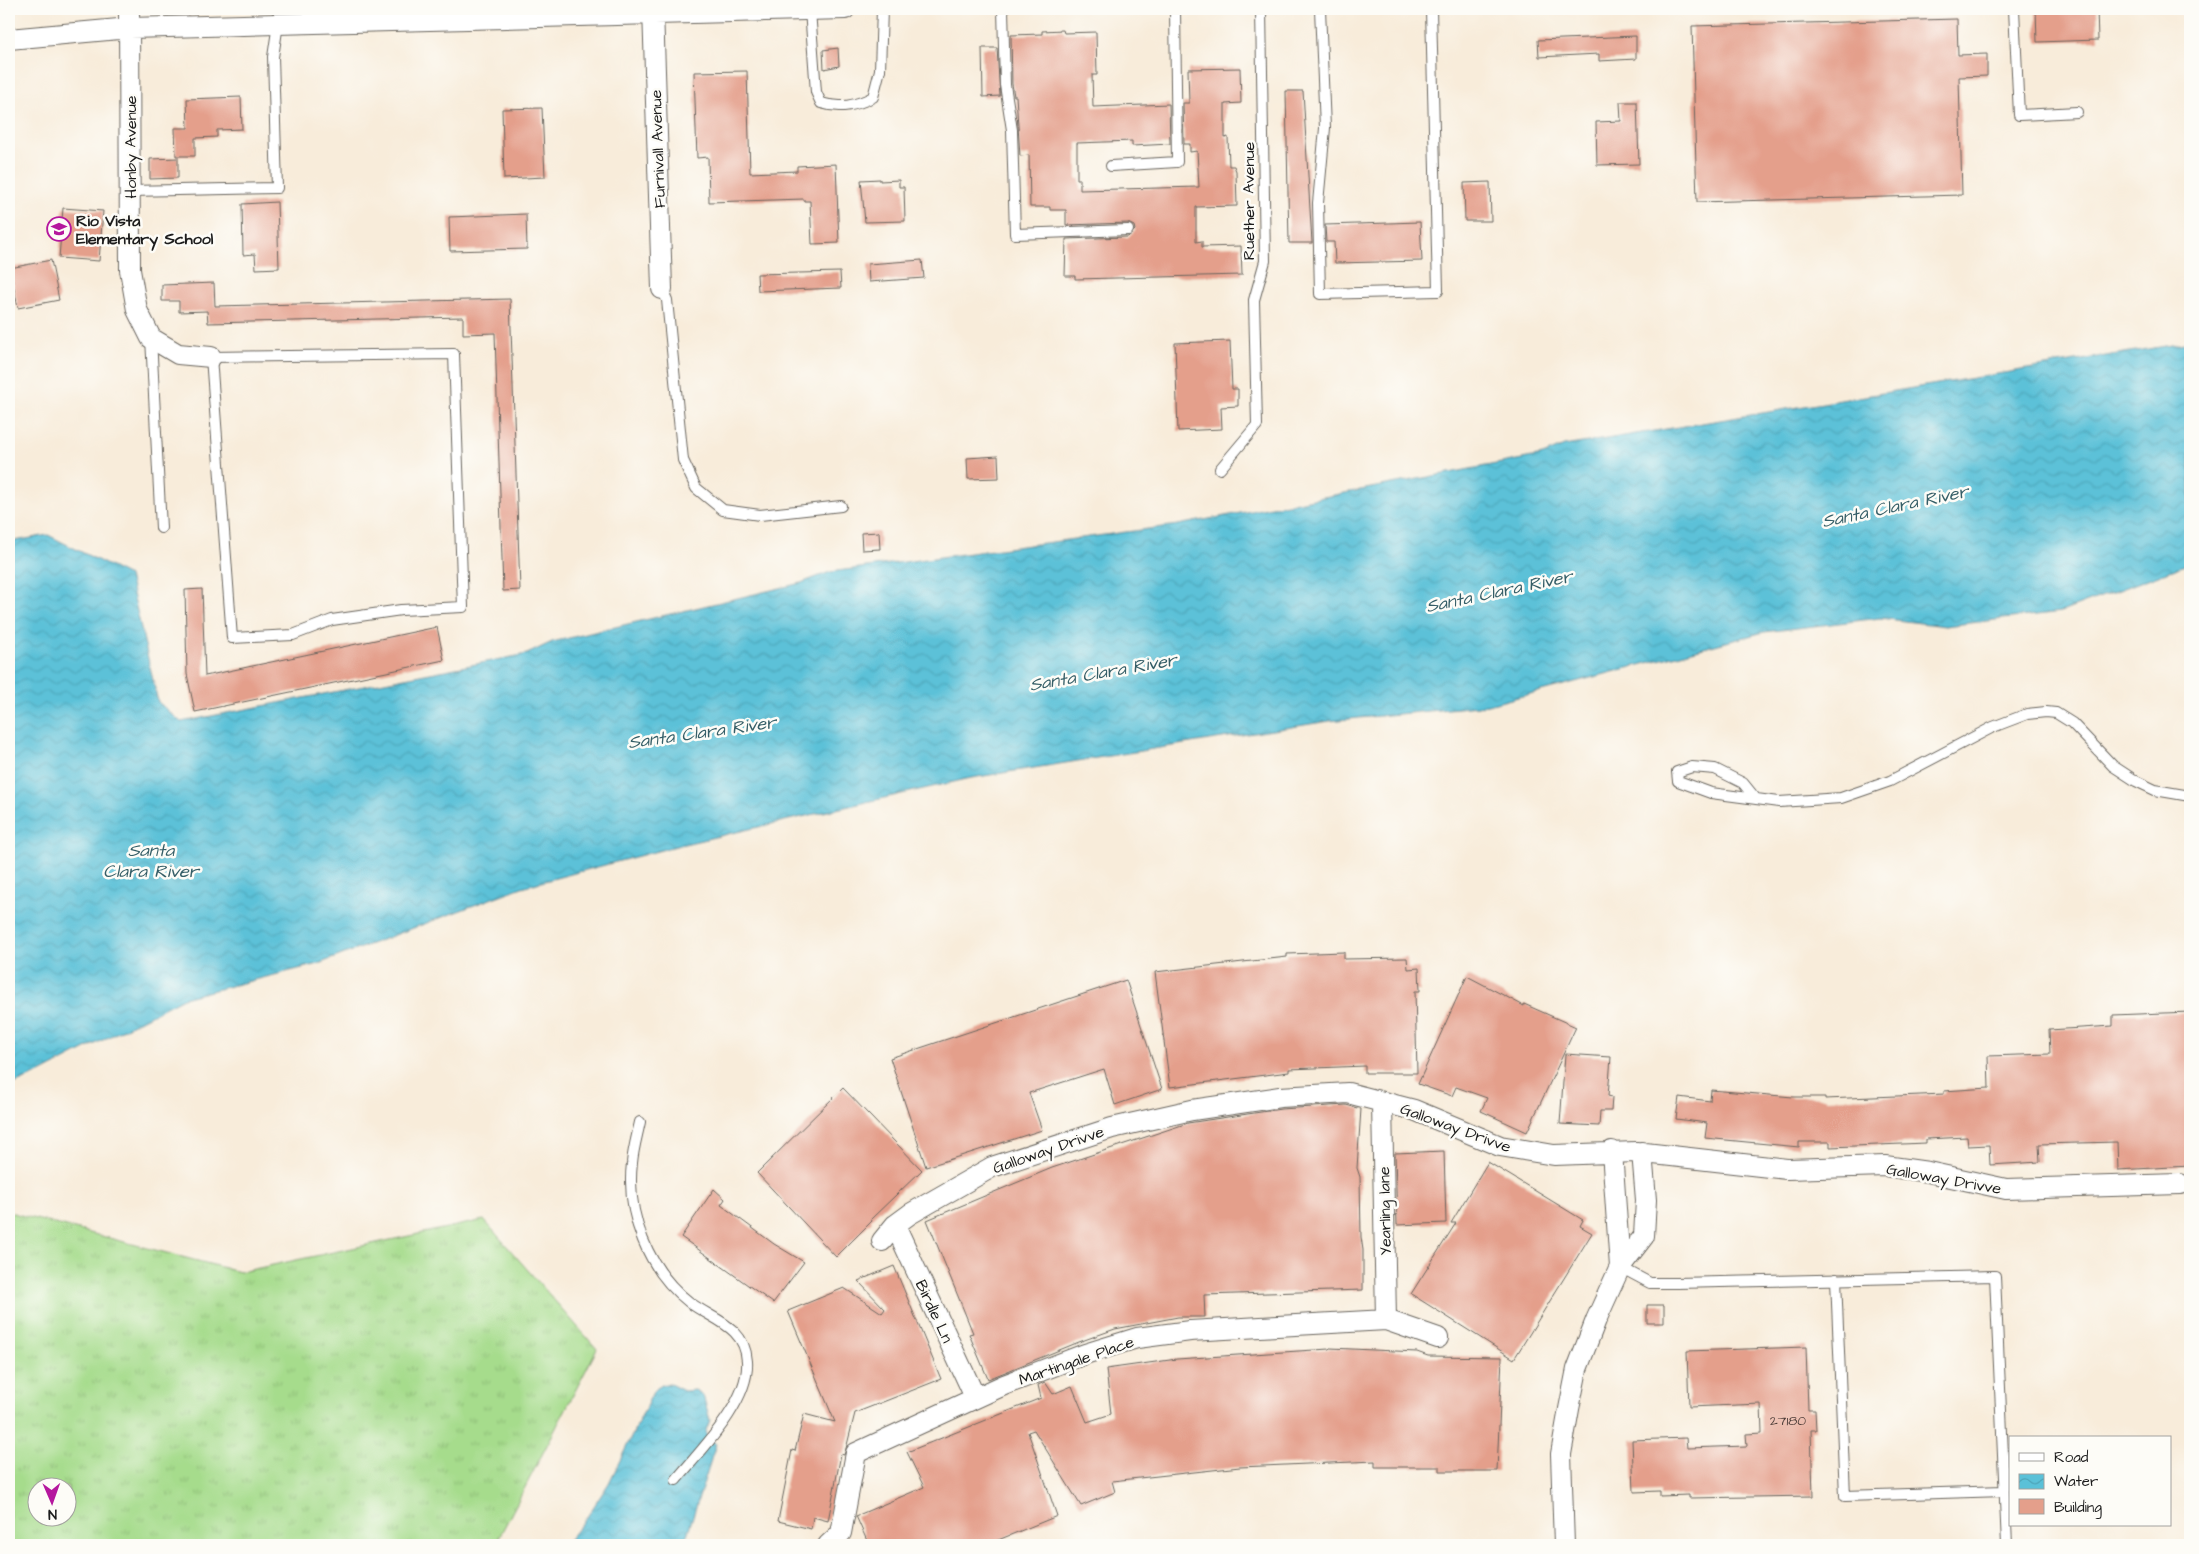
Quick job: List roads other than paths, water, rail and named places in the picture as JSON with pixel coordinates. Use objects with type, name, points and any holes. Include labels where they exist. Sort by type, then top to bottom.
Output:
[{"type":"street","points":[[9,39],[129,18],[278,24],[653,12],[845,9]]},
{"type":"street","name":"Furnivall Avenue","points":[[653,12],[662,289]]},
{"type":"street","name":"Honby Avenue","points":[[129,18],[130,270],[137,310],[151,338]]},
{"type":"street","points":[[151,338],[178,354],[211,357]]},
{"type":"street","name":"Galloway Drivve","points":[[882,1241],[895,1225],[910,1214],[992,1167],[1112,1128],[1192,1110],[1280,1097],[1348,1093],[1414,1110],[1500,1146],[1554,1155],[1642,1152],[1787,1169],[1885,1166],[1928,1172],[2006,1189],[2180,1184]]},
{"type":"street","name":"Yearling lane","points":[[1382,1102],[1386,1320]]},
{"type":"street","points":[[1612,1152],[1620,1267]]},
{"type":"street","points":[[1564,1545],[1561,1454],[1577,1369],[1620,1267],[1644,1236],[1646,1200],[1642,1152]]},
{"type":"street","name":"Birdle Ln","points":[[895,1225],[974,1397]]},
{"type":"street","name":"Martingale Place","points":[[828,1545],[841,1533],[856,1453],[974,1397],[1085,1354],[1137,1338],[1190,1330],[1386,1320],[1438,1338]]},
{"type":"lane","points":[[810,10],[816,92],[821,102],[845,106],[857,105],[872,97],[880,70],[882,9]]},
{"type":"lane","points":[[1003,9],[1006,85],[1012,130],[1014,234],[1128,230]]},
{"type":"lane","points":[[1111,166],[1177,162],[1175,9]]},
{"type":"lane","name":"Ruether Avenue","points":[[1220,469],[1257,425],[1254,300],[1265,261],[1261,9]]},
{"type":"lane","points":[[1320,9],[1325,128],[1318,203],[1320,294],[1438,291],[1431,9]]},
{"type":"lane","points":[[2014,9],[2019,114],[2077,112]]},
{"type":"lane","points":[[130,190],[277,188],[273,57],[278,24]]},
{"type":"lane","points":[[662,289],[667,300],[683,460],[696,488],[723,510],[760,515],[841,506]]},
{"type":"lane","points":[[151,338],[161,528]]},
{"type":"lane","points":[[454,354],[463,606],[401,610],[332,620],[293,635],[232,638],[211,357],[454,354]]},
{"type":"lane","points":[[1756,799],[1743,783],[1715,769],[1692,767],[1677,772],[1678,781],[1711,793],[1756,799],[1779,802],[1841,798],[1890,780],[1993,726],[2027,714],[2046,712],[2056,713],[2072,722],[2113,766],[2136,781],[2155,790],[2190,796]]},
{"type":"lane","points":[[640,1122],[632,1164],[632,1194],[637,1223],[647,1251],[664,1276],[688,1301],[732,1327],[744,1347],[747,1361],[746,1375],[741,1391],[729,1412],[714,1436],[676,1480]]},
{"type":"lane","points":[[1620,1267],[1650,1282],[1690,1284],[1995,1276],[2007,1545]]},
{"type":"lane","points":[[1836,1279],[1845,1496],[2004,1491]]},
{"type":"water","name":"Santa Clara River","points":[[2190,342],[2190,563],[2061,612],[1945,626],[1880,618],[1764,632],[1488,705],[1329,721],[971,778],[680,845],[522,887],[318,964],[183,998],[40,1073],[9,1086],[9,542],[48,535],[129,576],[158,702],[181,722],[527,654],[552,642],[801,583],[830,572],[1178,525],[1543,455],[1564,446]]},
{"type":"water","points":[[670,1384],[684,1391],[695,1390],[703,1395],[710,1420],[705,1433],[716,1444],[687,1535],[675,1545],[564,1545],[585,1520],[609,1483],[654,1390],[662,1385]]},
{"type":"place","name":"Rio Vista Elementary School","points":[[59,229]]}]
